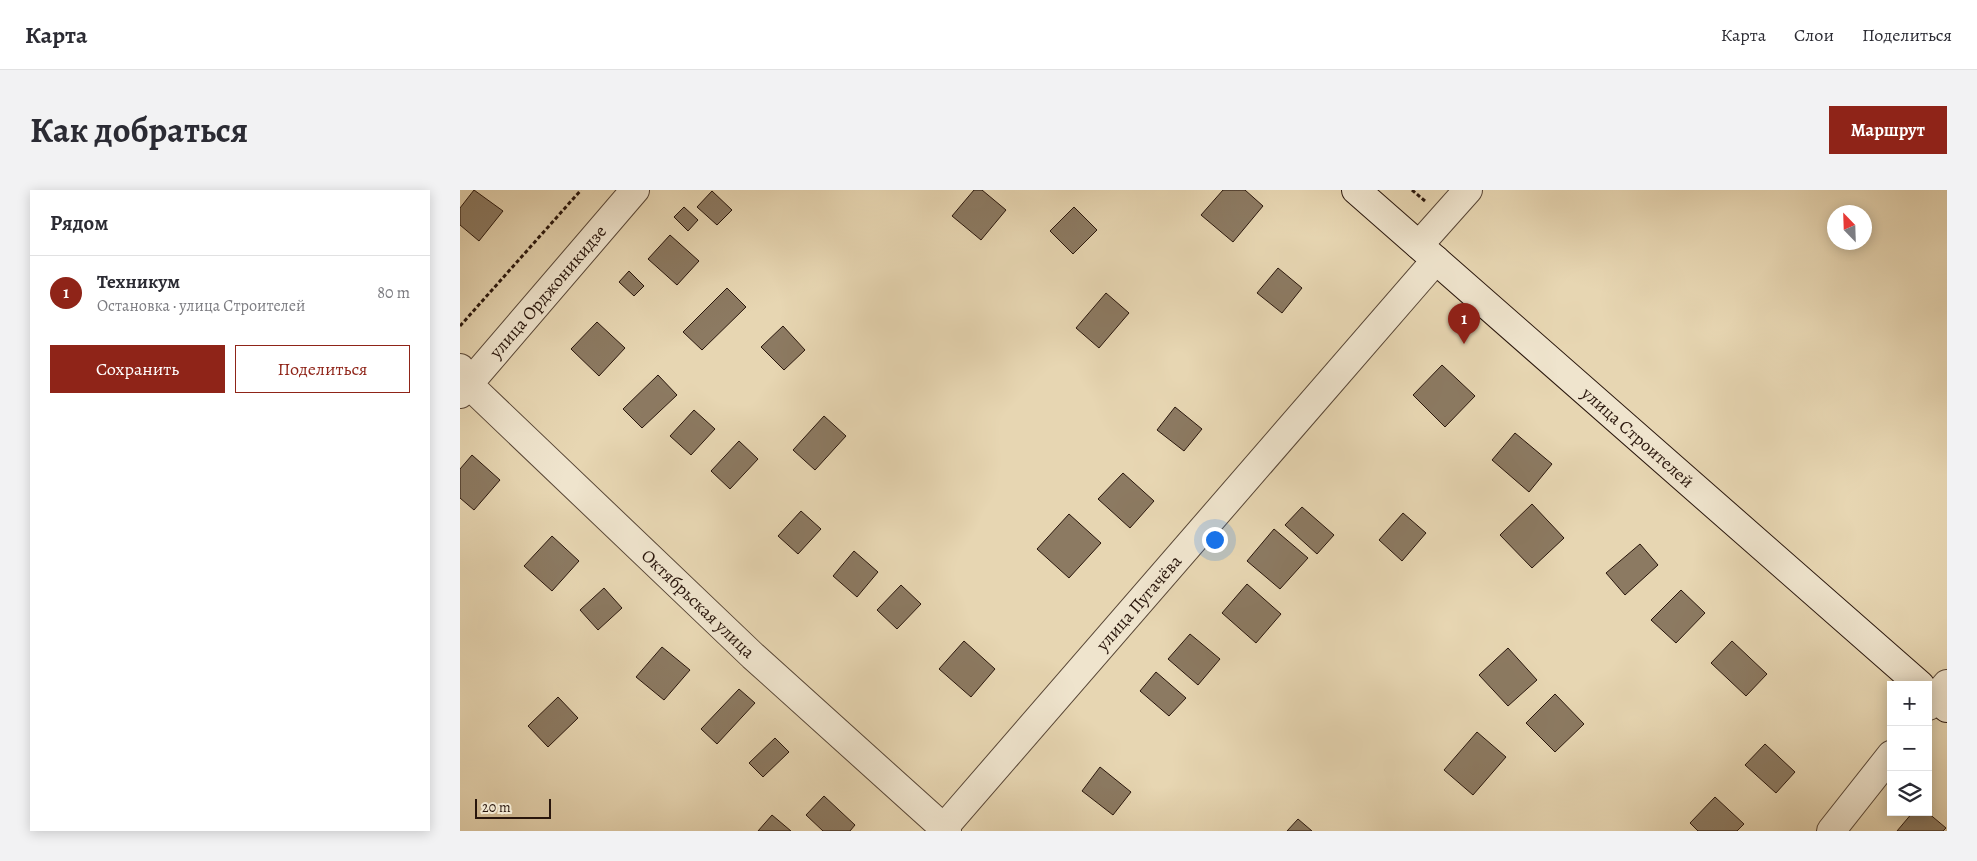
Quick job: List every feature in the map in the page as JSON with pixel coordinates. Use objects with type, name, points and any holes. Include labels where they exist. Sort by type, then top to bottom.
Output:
[{"type":"street","name":"улица Орджоникидзе","points":[[463,382],[635,190]]},
{"type":"street","name":"улица Строителей","points":[[1356,190],[1934,695]]},
{"type":"street","name":"улица Пугачёва","points":[[944,830],[1428,253],[1468,190]]},
{"type":"street","name":"Октябрьская улица","points":[[463,382],[753,656],[944,830]]},
{"type":"street","points":[[1832,831],[1887,760]]},
{"type":"path","points":[[460,326],[581,190]]},
{"type":"building","points":[[474,190],[503,211],[479,241],[460,225],[460,208]]},
{"type":"building","points":[[974,190],[982,190],[1006,210],[981,240],[952,216]]},
{"type":"building","points":[[1223,190],[1245,190],[1263,206],[1233,242],[1201,215]]},
{"type":"building","points":[[712,191],[732,210],[717,225],[697,207]]},
{"type":"building","points":[[684,207],[698,220],[688,231],[674,217]]},
{"type":"building","points":[[1074,207],[1097,230],[1073,254],[1050,231]]},
{"type":"building","points":[[670,235],[699,261],[677,285],[648,259]]},
{"type":"building","points":[[1278,268],[1302,288],[1282,313],[1257,293]]},
{"type":"building","points":[[629,271],[644,286],[634,296],[619,282]]},
{"type":"building","points":[[727,288],[746,307],[702,350],[683,332]]},
{"type":"building","points":[[1106,293],[1129,313],[1099,348],[1076,328]]},
{"type":"building","points":[[597,322],[625,348],[599,376],[571,349]]},
{"type":"building","points":[[783,326],[805,350],[784,370],[761,347]]},
{"type":"building","points":[[1442,365],[1475,396],[1445,427],[1413,395]]},
{"type":"building","points":[[658,375],[677,395],[642,428],[623,409]]},
{"type":"building","points":[[1175,407],[1202,429],[1184,451],[1157,430]]},
{"type":"building","points":[[694,410],[715,429],[691,455],[670,436]]},
{"type":"building","points":[[824,416],[846,436],[815,470],[793,450]]},
{"type":"building","points":[[1515,433],[1552,464],[1529,492],[1492,460]]},
{"type":"building","points":[[739,441],[758,459],[730,489],[711,471]]},
{"type":"building","points":[[472,455],[500,480],[474,510],[460,498],[460,469]]},
{"type":"building","points":[[1123,473],[1154,501],[1130,528],[1098,499]]},
{"type":"building","points":[[1532,504],[1564,538],[1532,568],[1500,535]]},
{"type":"building","points":[[1302,507],[1334,535],[1317,554],[1285,525]]},
{"type":"building","points":[[801,511],[821,529],[798,554],[778,536]]},
{"type":"building","points":[[1403,513],[1426,533],[1402,561],[1379,540]]},
{"type":"building","points":[[1069,514],[1101,543],[1069,578],[1037,549]]},
{"type":"building","points":[[1274,529],[1308,558],[1280,589],[1247,561]]},
{"type":"building","points":[[552,536],[579,561],[552,591],[524,566]]},
{"type":"building","points":[[1640,544],[1658,565],[1625,595],[1606,573]]},
{"type":"building","points":[[854,551],[878,572],[857,597],[833,576]]},
{"type":"building","points":[[1247,584],[1281,614],[1256,643],[1222,613]]},
{"type":"building","points":[[901,585],[921,604],[897,629],[877,610]]},
{"type":"building","points":[[604,588],[622,608],[598,630],[580,610]]},
{"type":"building","points":[[1681,590],[1705,613],[1676,643],[1651,620]]},
{"type":"building","points":[[1190,634],[1220,659],[1198,685],[1168,659]]},
{"type":"building","points":[[964,641],[995,669],[971,697],[939,669]]},
{"type":"building","points":[[1732,641],[1767,674],[1746,696],[1711,663]]},
{"type":"building","points":[[662,647],[690,670],[664,700],[636,677]]},
{"type":"building","points":[[1508,648],[1537,680],[1508,706],[1479,675]]},
{"type":"building","points":[[1156,672],[1186,698],[1169,716],[1140,691]]},
{"type":"building","points":[[739,689],[755,703],[717,744],[701,729]]},
{"type":"building","points":[[1555,694],[1584,724],[1555,752],[1526,723]]},
{"type":"building","points":[[558,697],[578,718],[548,747],[528,726]]},
{"type":"building","points":[[1477,732],[1506,757],[1473,795],[1444,770]]},
{"type":"building","points":[[775,738],[789,752],[763,777],[749,763]]},
{"type":"building","points":[[1765,744],[1795,772],[1776,793],[1745,765]]},
{"type":"building","points":[[1100,767],[1131,792],[1113,815],[1082,791]]},
{"type":"building","points":[[824,796],[855,825],[850,831],[823,831],[806,815]]},
{"type":"building","points":[[1715,797],[1744,824],[1737,831],[1698,831],[1690,823]]},
{"type":"building","points":[[772,815],[791,831],[758,831]]},
{"type":"building","points":[[1910,816],[1932,816],[1946,828],[1943,831],[1897,831]]},
{"type":"building","points":[[1298,819],[1312,831],[1287,831]]},
{"type":"place","name":"Техникум","points":[[1464,344]]}]
